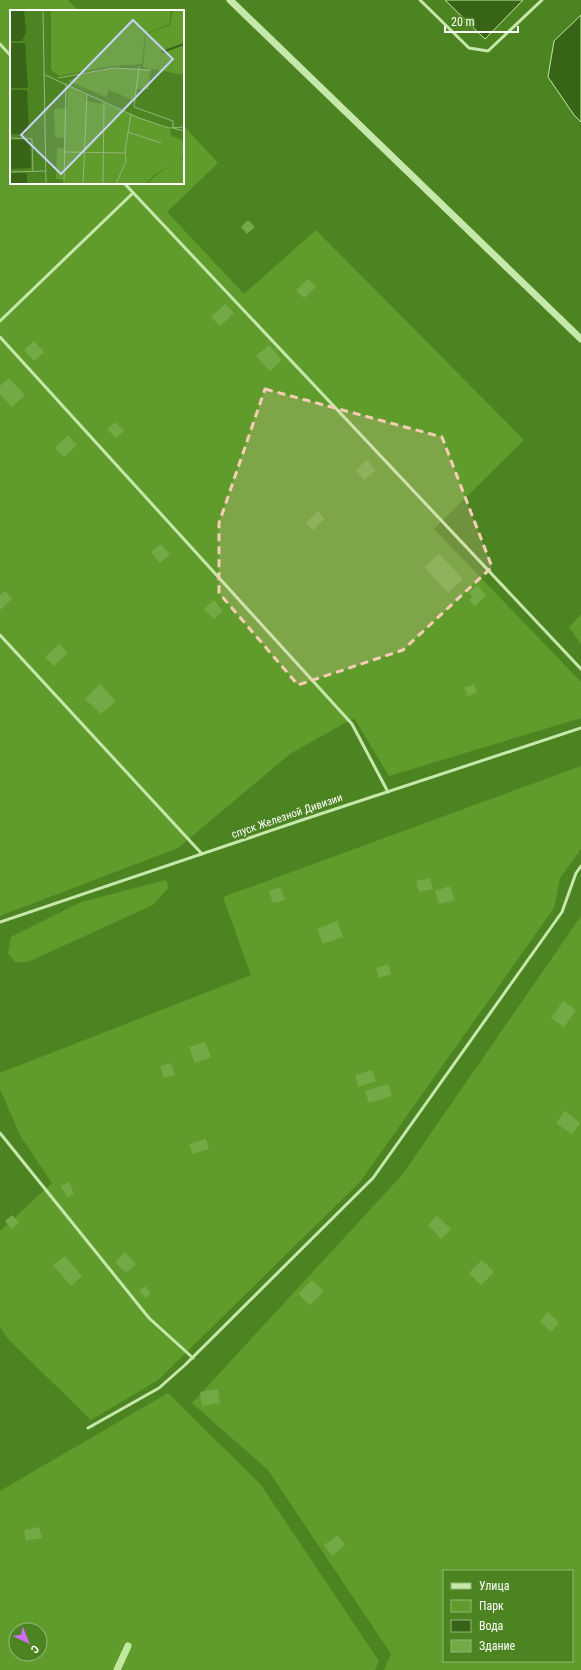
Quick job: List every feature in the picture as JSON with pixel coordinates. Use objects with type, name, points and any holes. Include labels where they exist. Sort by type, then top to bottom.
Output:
[{"type":"street","points":[[230,0],[581,339]]},
{"type":"lane","points":[[420,0],[469,48],[488,51],[542,0]]},
{"type":"lane","points":[[0,44],[10,55]]},
{"type":"lane","points":[[125,184],[581,669]]},
{"type":"lane","points":[[0,321],[133,193]]},
{"type":"lane","points":[[0,337],[352,724],[388,792]]},
{"type":"lane","points":[[0,635],[202,854]]},
{"type":"lane","name":"спуск Железной Дивизии","points":[[0,922],[581,728]]},
{"type":"lane","points":[[88,1428],[159,1388],[193,1358],[373,1178],[562,912],[576,873],[581,866]]},
{"type":"lane","points":[[0,1133],[149,1318],[193,1358]]},
{"type":"highlighted area","points":[[265,389],[442,437],[492,567],[403,650],[298,685],[219,593],[219,523]]},
{"type":"green space","points":[[0,0],[68,0],[77,10],[10,10],[10,184],[184,184],[184,126],[218,163],[167,212],[244,294],[316,230],[524,440],[434,529],[581,682],[581,718],[389,776],[354,718],[290,754],[178,848],[0,916]]},
{"type":"green space","points":[[581,614],[581,644],[569,627]]},
{"type":"green space","points":[[581,766],[581,849],[560,878],[554,908],[360,1182],[158,1380],[91,1420],[8,1339],[0,1327],[0,1231],[52,1183],[20,1135],[0,1089],[0,1073],[251,975],[223,897]]},
{"type":"green space","points":[[166,880],[169,887],[153,905],[28,962],[15,962],[8,953],[11,937],[81,902]]},
{"type":"green space","points":[[581,916],[581,1670],[384,1670],[391,1654],[268,1470],[192,1403],[402,1175]]},
{"type":"green space","points":[[168,1393],[261,1485],[379,1661],[375,1670],[0,1670],[0,1491]]},
{"type":"water","points":[[445,0],[523,0],[485,39]]},
{"type":"water","points":[[581,15],[581,122],[574,115],[548,77],[554,41]]},
{"type":"building","points":[[248,220],[255,227],[247,234],[241,227]]},
{"type":"building","points":[[308,279],[316,287],[304,298],[296,290]]},
{"type":"building","points":[[225,304],[234,313],[220,326],[211,317]]},
{"type":"building","points":[[34,341],[44,352],[34,361],[24,350]]},
{"type":"building","points":[[269,345],[282,360],[270,371],[256,356]]},
{"type":"building","points":[[9,378],[25,395],[12,407],[0,394],[0,386]]},
{"type":"building","points":[[115,422],[124,431],[116,438],[107,429]]},
{"type":"building","points":[[68,435],[77,445],[64,457],[55,448]]},
{"type":"building","points":[[367,460],[376,470],[364,480],[356,470]]},
{"type":"building","points":[[318,511],[325,519],[313,530],[306,523]]},
{"type":"building","points":[[160,544],[170,554],[160,563],[151,552]]},
{"type":"building","points":[[439,554],[463,579],[448,593],[424,567]]},
{"type":"building","points":[[477,585],[486,595],[475,606],[469,600],[473,596],[469,593]]},
{"type":"building","points":[[5,591],[12,599],[0,610],[0,595]]},
{"type":"building","points":[[214,600],[223,611],[214,619],[204,609]]},
{"type":"building","points":[[59,644],[68,653],[54,666],[45,657]]},
{"type":"building","points":[[100,684],[116,701],[101,714],[85,699]]},
{"type":"building","points":[[474,684],[477,692],[468,696],[464,688]]},
{"type":"building","points":[[430,878],[433,889],[419,892],[416,881]]},
{"type":"building","points":[[450,886],[455,900],[439,904],[435,891]]},
{"type":"building","points":[[280,887],[285,900],[273,903],[269,891]]},
{"type":"building","points":[[337,921],[343,937],[323,944],[317,929]]},
{"type":"building","points":[[388,964],[391,974],[379,978],[376,968]]},
{"type":"building","points":[[563,1001],[576,1010],[564,1027],[551,1018]]},
{"type":"building","points":[[205,1042],[211,1057],[195,1063],[189,1047]]},
{"type":"building","points":[[171,1063],[175,1075],[164,1078],[160,1066]]},
{"type":"building","points":[[372,1070],[376,1081],[358,1087],[355,1075]]},
{"type":"building","points":[[388,1084],[392,1096],[369,1103],[365,1091]]},
{"type":"building","points":[[565,1111],[580,1123],[572,1134],[556,1123]]},
{"type":"building","points":[[206,1139],[209,1149],[193,1154],[189,1144]]},
{"type":"building","points":[[69,1182],[74,1194],[67,1197],[61,1186]]},
{"type":"building","points":[[12,1215],[19,1223],[12,1229],[5,1221]]},
{"type":"building","points":[[437,1216],[451,1229],[441,1239],[428,1225]]},
{"type":"building","points":[[125,1252],[136,1264],[126,1273],[115,1262]]},
{"type":"building","points":[[65,1256],[82,1276],[71,1286],[53,1265]]},
{"type":"building","points":[[482,1260],[494,1272],[481,1285],[469,1273]]},
{"type":"building","points":[[312,1280],[324,1291],[310,1305],[298,1294]]},
{"type":"building","points":[[145,1286],[151,1294],[145,1298],[139,1290]]},
{"type":"building","points":[[548,1312],[559,1323],[551,1332],[540,1321]]},
{"type":"building","points":[[218,1389],[220,1403],[202,1406],[200,1392]]},
{"type":"building","points":[[39,1527],[42,1538],[26,1541],[24,1530]]},
{"type":"building","points":[[338,1535],[345,1545],[332,1556],[324,1545]]},
{"type":"waterway","points":[[117,1670],[128,1646]]}]
